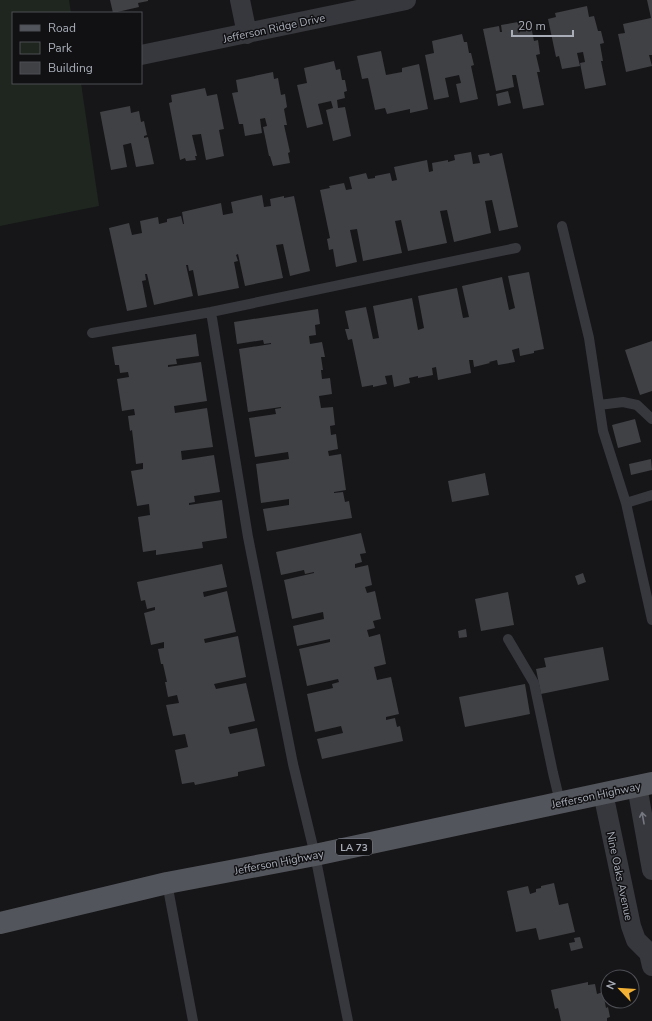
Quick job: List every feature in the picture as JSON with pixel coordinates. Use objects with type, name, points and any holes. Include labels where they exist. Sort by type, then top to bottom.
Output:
[{"type":"main road","name":"Jefferson Highway","points":[[0,923],[166,883],[315,855],[645,785]]},
{"type":"street","points":[[240,0],[247,34]]},
{"type":"street","name":"Jefferson Ridge Drive","points":[[142,55],[406,0]]},
{"type":"street","points":[[645,785],[652,870]]},
{"type":"street","name":"Nine Oaks Avenue","points":[[604,793],[631,926],[636,940],[651,955]]},
{"type":"lane","points":[[562,226],[589,338],[603,431],[626,503],[652,617]]},
{"type":"lane","points":[[92,333],[211,312],[516,248]]},
{"type":"lane","points":[[211,312],[248,537],[293,764],[315,855],[348,1021]]},
{"type":"lane","points":[[599,404],[623,402],[637,405],[652,419]]},
{"type":"lane","points":[[626,503],[652,495]]},
{"type":"lane","points":[[508,639],[534,683],[560,802]]},
{"type":"lane","points":[[166,883],[193,1021]]},
{"type":"green space","points":[[0,0],[69,0],[71,12],[12,12],[12,84],[81,84],[99,206],[0,226]]},
{"type":"building","points":[[110,0],[148,0],[138,3],[139,7],[113,12]]},
{"type":"building","points":[[647,0],[652,0],[652,55],[649,55],[652,66],[626,72],[618,34],[625,33],[623,24],[651,18]]},
{"type":"building","points":[[587,6],[589,17],[594,16],[598,31],[601,31],[604,43],[600,44],[603,61],[601,61],[606,85],[585,89],[580,63],[585,62],[583,52],[577,53],[580,66],[562,69],[559,56],[556,57],[548,19],[556,17],[555,13]]},
{"type":"building","points":[[524,21],[525,28],[531,26],[534,41],[538,40],[540,54],[536,55],[540,72],[537,72],[544,105],[523,109],[516,75],[512,75],[514,87],[496,91],[483,29],[499,26],[500,32],[502,32],[501,25]]},
{"type":"building","points":[[462,34],[464,42],[467,42],[469,53],[471,53],[474,65],[471,66],[478,99],[460,103],[456,84],[461,83],[459,75],[445,78],[449,97],[434,100],[425,55],[434,53],[432,41]]},
{"type":"building","points":[[381,51],[386,75],[402,72],[402,68],[419,64],[428,109],[410,113],[410,109],[387,114],[385,108],[375,110],[368,78],[362,79],[357,56]]},
{"type":"building","points":[[334,61],[336,70],[340,69],[342,80],[345,80],[347,91],[344,92],[345,98],[337,100],[338,108],[345,107],[351,136],[333,141],[326,110],[333,108],[331,101],[318,104],[323,124],[307,128],[297,85],[307,83],[304,68]]},
{"type":"building","points":[[273,72],[274,79],[278,78],[281,95],[285,94],[287,107],[284,109],[287,125],[284,125],[290,152],[288,153],[290,163],[273,166],[269,156],[263,127],[267,126],[265,118],[260,119],[262,133],[245,136],[243,124],[239,124],[232,93],[238,92],[236,80]]},
{"type":"building","points":[[205,88],[207,96],[217,94],[224,129],[219,130],[224,156],[206,160],[201,134],[192,135],[197,156],[195,156],[196,160],[186,161],[185,158],[180,160],[169,103],[172,102],[171,95]]},
{"type":"building","points":[[508,91],[511,103],[498,106],[496,94]]},
{"type":"building","points":[[130,106],[131,113],[139,111],[141,122],[144,121],[147,135],[144,136],[144,138],[148,137],[154,164],[136,167],[131,143],[123,145],[127,167],[111,170],[100,112]]},
{"type":"building","points":[[471,152],[473,164],[480,163],[478,155],[489,153],[490,156],[502,153],[518,227],[499,231],[492,200],[485,201],[491,233],[454,242],[447,210],[440,211],[447,243],[408,251],[401,220],[395,221],[402,253],[363,261],[357,229],[350,230],[357,262],[336,267],[333,249],[329,250],[327,239],[330,238],[320,190],[330,188],[329,186],[344,183],[346,190],[352,189],[349,177],[366,173],[368,179],[390,173],[392,181],[397,180],[394,167],[427,160],[429,172],[433,171],[432,163],[448,160],[448,162],[455,160],[454,155]]},
{"type":"building","points":[[262,195],[264,207],[271,206],[270,199],[284,196],[284,198],[294,196],[310,271],[290,276],[283,244],[276,245],[283,278],[245,286],[238,254],[236,255],[238,261],[234,262],[239,288],[198,296],[193,270],[189,271],[188,265],[186,265],[193,296],[154,305],[147,274],[145,274],[146,280],[142,281],[147,307],[127,311],[109,228],[129,223],[132,235],[142,233],[140,221],[158,217],[159,224],[167,222],[167,219],[181,216],[184,224],[182,212],[221,203],[223,215],[233,213],[231,202]]},
{"type":"building","points":[[529,272],[544,349],[520,356],[519,348],[512,350],[515,362],[498,365],[497,360],[474,367],[473,360],[469,360],[471,373],[438,380],[436,367],[432,368],[433,375],[409,378],[410,383],[394,387],[392,375],[385,376],[387,384],[373,387],[373,385],[362,387],[352,339],[348,340],[345,329],[349,329],[345,311],[366,307],[373,339],[379,338],[373,306],[412,298],[418,330],[424,328],[418,296],[457,288],[463,318],[469,317],[462,286],[502,277],[509,310],[515,308],[508,276]]},
{"type":"building","points":[[318,309],[320,324],[315,325],[316,335],[309,336],[310,344],[322,342],[325,357],[321,357],[323,370],[321,370],[322,379],[330,378],[332,394],[319,396],[321,408],[333,407],[335,425],[330,426],[331,435],[336,434],[338,449],[328,451],[329,456],[341,454],[346,490],[334,493],[343,492],[345,502],[349,501],[352,518],[267,531],[263,509],[289,505],[289,499],[261,503],[256,464],[289,459],[288,452],[255,457],[249,418],[276,414],[275,409],[281,407],[248,412],[239,349],[271,343],[264,344],[263,340],[237,344],[234,322]]},
{"type":"building","points":[[196,334],[199,356],[176,359],[177,364],[168,365],[168,367],[201,362],[207,401],[174,406],[175,413],[207,408],[213,447],[181,451],[182,460],[214,455],[220,492],[194,496],[195,502],[189,503],[189,505],[222,500],[227,538],[202,542],[203,548],[156,555],[156,550],[143,552],[138,517],[150,515],[149,504],[137,506],[131,471],[143,469],[143,463],[136,464],[132,430],[130,431],[128,416],[135,415],[134,409],[122,411],[117,379],[129,377],[128,372],[120,373],[119,365],[115,365],[112,347]]},
{"type":"building","points":[[652,341],[652,391],[640,395],[625,350]]},
{"type":"building","points":[[635,419],[641,442],[618,448],[612,425]]},
{"type":"building","points":[[651,459],[652,470],[631,475],[629,464]]},
{"type":"building","points":[[485,473],[489,495],[452,502],[448,481]]},
{"type":"building","points":[[361,533],[366,553],[360,554],[362,562],[355,564],[355,568],[368,565],[372,585],[365,587],[367,593],[375,591],[381,619],[373,621],[375,628],[367,630],[369,637],[380,634],[386,664],[374,667],[377,680],[391,677],[399,714],[386,717],[386,720],[395,718],[397,727],[400,726],[403,741],[322,759],[317,739],[343,733],[341,726],[315,732],[307,694],[333,688],[332,684],[339,682],[338,679],[307,686],[299,649],[330,642],[330,639],[297,646],[293,626],[324,619],[323,612],[292,619],[284,580],[314,572],[305,574],[304,570],[281,575],[276,552]]},
{"type":"building","points":[[222,564],[227,587],[203,592],[204,597],[227,591],[236,632],[204,639],[205,643],[238,636],[246,677],[214,684],[216,689],[246,683],[255,721],[228,727],[230,734],[257,728],[265,766],[238,772],[238,776],[195,785],[194,782],[182,784],[175,750],[188,747],[185,734],[173,736],[166,705],[179,703],[177,695],[168,697],[165,682],[167,682],[158,649],[164,648],[164,642],[151,645],[144,613],[155,610],[155,607],[147,609],[145,600],[141,601],[137,582]]},
{"type":"building","points":[[583,573],[586,582],[578,585],[575,576]]},
{"type":"building","points":[[508,592],[514,625],[481,631],[475,599]]},
{"type":"building","points":[[466,629],[467,637],[459,638],[458,631]]},
{"type":"building","points":[[603,647],[609,680],[541,694],[536,669],[546,667],[544,658]]},
{"type":"building","points":[[525,684],[530,714],[465,727],[459,697]]},
{"type":"building","points":[[554,883],[559,905],[568,903],[575,932],[539,940],[536,928],[516,932],[507,891],[528,886],[530,894],[536,892],[536,889],[541,888],[541,886]]},
{"type":"building","points":[[580,937],[583,948],[571,951],[569,943],[575,942],[574,938]]},
{"type":"building","points":[[588,982],[588,985],[595,984],[597,994],[600,993],[600,1009],[608,1009],[610,1017],[607,1018],[607,1021],[561,1021],[558,1008],[555,1009],[551,990]]}]
